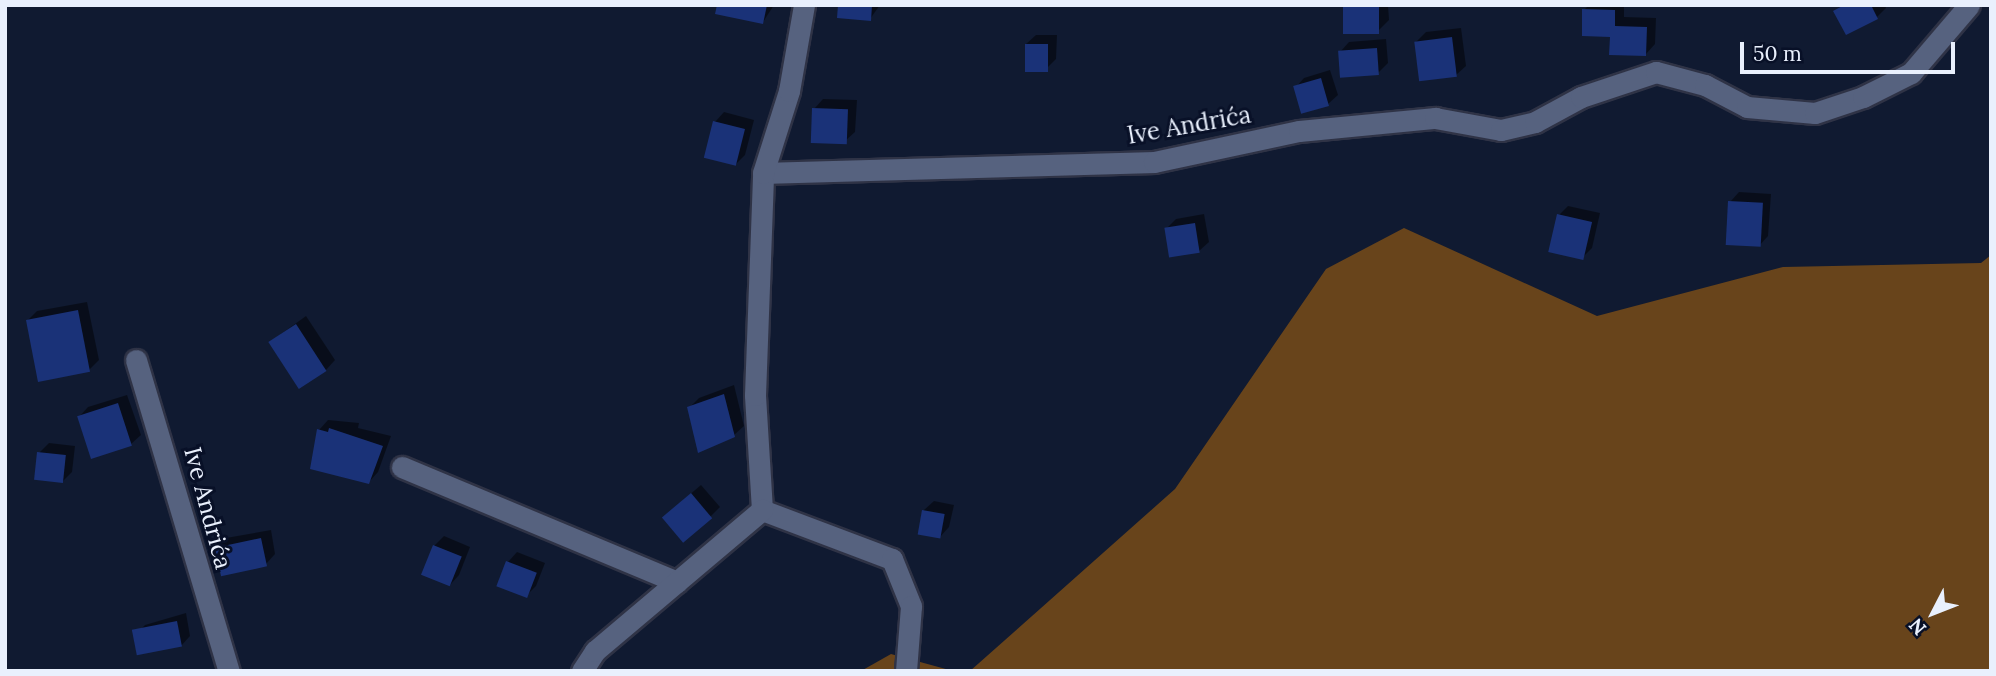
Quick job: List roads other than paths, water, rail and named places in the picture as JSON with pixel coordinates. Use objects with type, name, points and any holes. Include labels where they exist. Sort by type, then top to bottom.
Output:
[{"type":"street","points":[[762,510],[755,395],[763,173],[789,92],[804,5]]},
{"type":"street","name":"Ive Andrića","points":[[763,173],[1154,162],[1299,131],[1422,118],[1501,130],[1535,122],[1613,85],[1656,72],[1705,85],[1747,107],[1815,113],[1863,97],[1911,73],[1969,5]]},
{"type":"street","name":"Ive Andrića","points":[[136,359],[229,671]]},
{"type":"street","points":[[402,467],[677,582]]},
{"type":"street","points":[[582,671],[595,650],[762,510]]},
{"type":"street","points":[[762,510],[892,559],[911,606],[906,671]]}]
